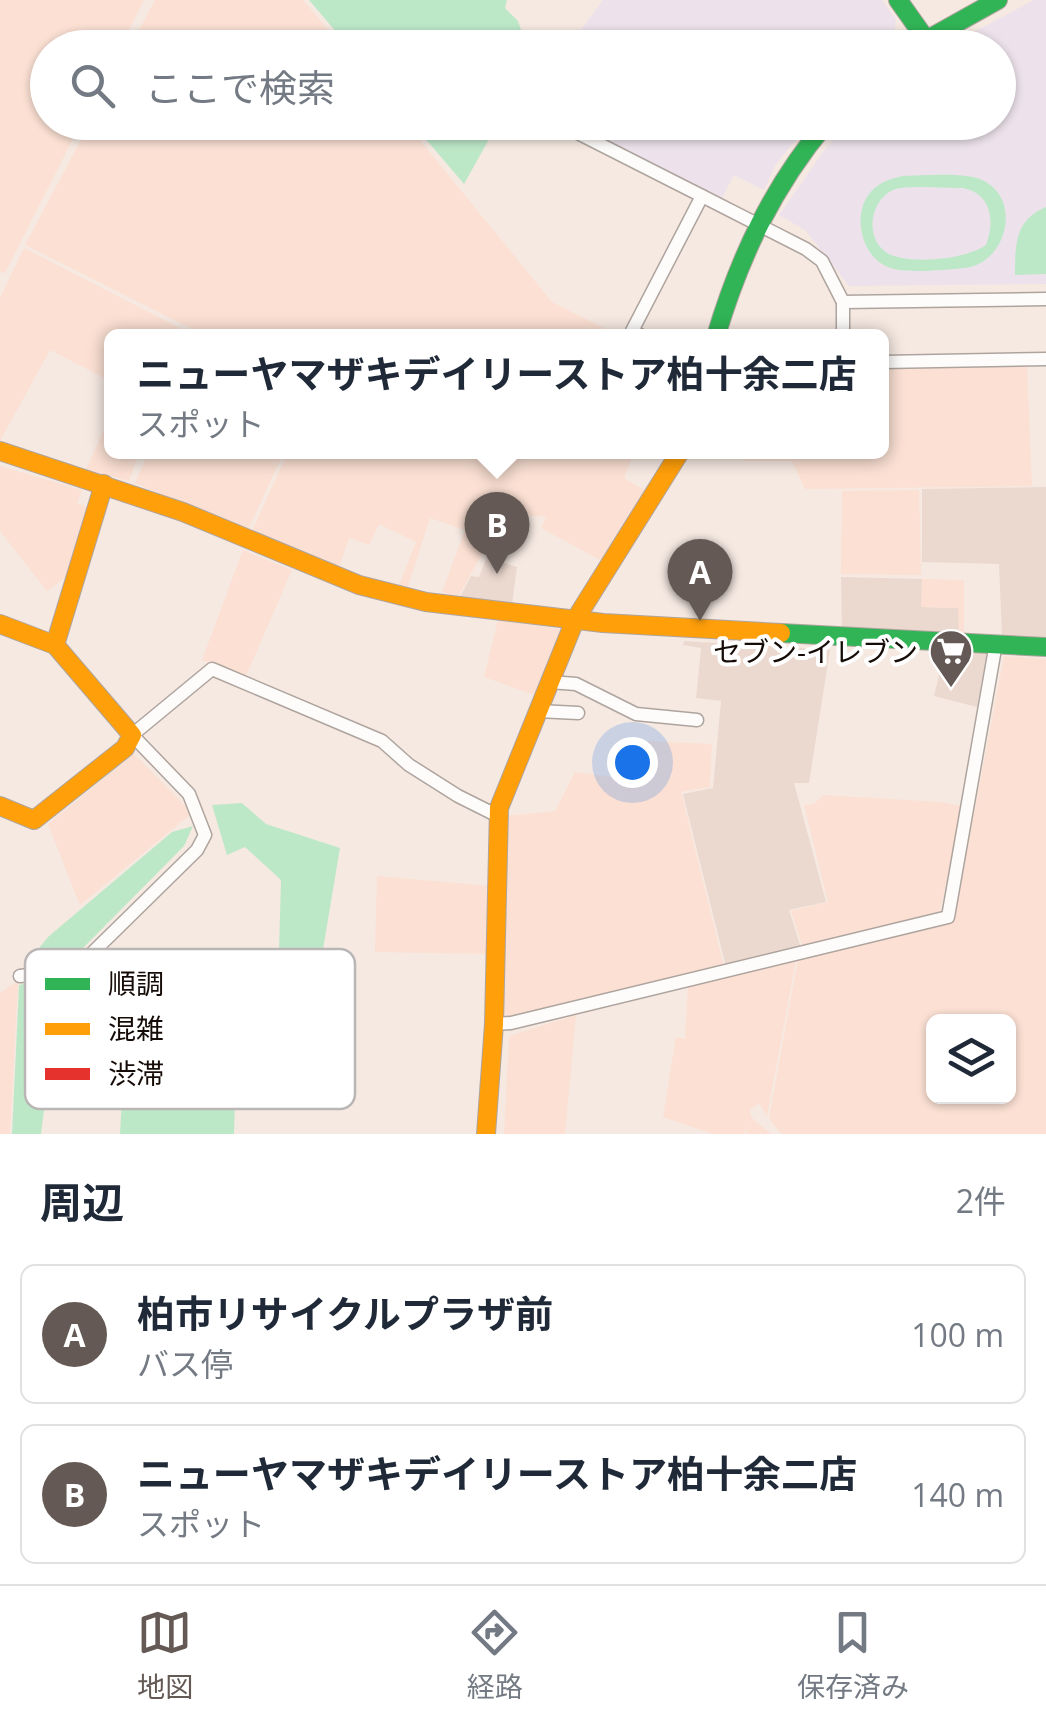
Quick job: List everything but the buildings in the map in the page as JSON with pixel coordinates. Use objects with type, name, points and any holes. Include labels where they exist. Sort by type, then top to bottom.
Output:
[{"type":"street","points":[[898,0],[912,30]]},
{"type":"street","points":[[942,30],[998,0]]},
{"type":"street","points":[[592,140],[822,261],[843,302],[843,329]]},
{"type":"street","points":[[718,329],[731,278],[755,224],[786,172],[813,140]]},
{"type":"street","points":[[633,329],[702,196]]},
{"type":"street","points":[[843,302],[1046,299]]},
{"type":"street","points":[[889,362],[1046,359]]},
{"type":"street","points":[[0,451],[184,512],[394,596],[426,602],[575,620],[1046,647]]},
{"type":"street","points":[[486,1134],[494,1024],[498,808],[575,620],[676,459]]},
{"type":"street","points":[[55,645],[104,484]]},
{"type":"street","points":[[0,624],[55,645],[132,736],[189,794],[206,836],[197,850],[96,949]]},
{"type":"street","points":[[494,1024],[948,917],[996,643]]},
{"type":"street","points":[[0,806],[34,820],[125,748],[132,736],[212,670],[382,742],[409,766],[498,816]]},
{"type":"street","points":[[550,682],[576,684],[636,714],[697,720]]},
{"type":"street","points":[[538,712],[578,713]]},
{"type":"street","points":[[20,976],[25,975]]},
{"type":"shaded area","points":[[0,0],[144,0],[129,30],[30,30],[30,140],[72,140],[5,273],[0,272]]},
{"type":"shaded area","points":[[155,0],[303,0],[329,30],[139,30]]},
{"type":"shaded area","points":[[603,0],[882,0],[896,19],[895,30],[581,30]]},
{"type":"shaded area","points":[[1034,0],[1046,0],[1046,284],[849,286],[805,230],[779,215],[834,140],[1016,140],[1016,30],[978,30]]},
{"type":"shaded area","points":[[81,140],[420,140],[552,302],[606,329],[192,329],[25,245]]},
{"type":"shaded area","points":[[607,140],[796,140],[776,164],[764,190],[734,175],[721,200]]},
{"type":"shaded area","points":[[24,248],[180,328],[104,329],[104,378],[50,350],[0,441],[0,298]]},
{"type":"shaded area","points":[[1027,366],[1032,486],[805,489],[792,461],[743,461],[889,459],[889,368]]},
{"type":"shaded area","points":[[104,429],[104,459],[137,459],[129,481],[86,470]]},
{"type":"shaded area","points":[[145,459],[281,459],[247,532],[135,483]]},
{"type":"shaded area","points":[[285,459],[632,459],[624,478],[648,492],[606,563],[541,528],[546,517],[505,513],[458,597],[442,592],[465,530],[430,518],[407,590],[398,588],[416,542],[379,524],[369,545],[349,538],[338,571],[335,565],[251,533]]},
{"type":"shaded area","points":[[0,466],[82,490],[77,503],[88,507],[66,577],[47,591],[0,531]]},
{"type":"shaded area","points":[[1046,487],[1046,640],[1002,636],[999,564],[922,562],[922,489]]},
{"type":"shaded area","points":[[919,490],[921,575],[841,574],[842,491]]},
{"type":"shaded area","points":[[243,550],[292,570],[246,676],[202,660]]},
{"type":"shaded area","points":[[487,557],[517,567],[512,604],[460,597],[471,576],[479,577]]},
{"type":"shaded area","points":[[841,577],[922,579],[922,607],[959,608],[959,637],[842,635]]},
{"type":"shaded area","points":[[922,579],[964,580],[964,638],[959,637],[958,608],[921,607]]},
{"type":"shaded area","points":[[498,620],[566,630],[540,697],[484,677]]},
{"type":"shaded area","points":[[684,641],[830,650],[809,783],[794,783],[826,902],[789,910],[801,948],[726,967],[683,794],[713,788],[721,701],[696,698],[701,648],[683,645]]},
{"type":"shaded area","points":[[945,650],[987,652],[977,707],[934,696]]},
{"type":"shaded area","points":[[1004,656],[1046,659],[1046,1134],[781,1134],[769,1118],[798,959],[954,919]]},
{"type":"shaded area","points":[[647,741],[712,744],[710,787],[681,792],[724,967],[511,1019],[501,1011],[506,816],[555,811],[575,772],[611,777],[627,771],[643,762]]},
{"type":"shaded area","points":[[134,754],[192,813],[80,905],[48,824]]},
{"type":"shaded area","points":[[823,795],[962,806],[940,911],[803,948],[791,911],[828,902],[804,805],[814,804]]},
{"type":"shaded area","points":[[377,876],[491,886],[491,954],[375,952]]},
{"type":"shaded area","points":[[796,960],[767,1116],[759,1103],[750,1110],[751,1117],[771,1134],[746,1134],[748,1124],[744,1134],[712,1134],[663,1117],[676,1037],[685,1039],[688,986]]},
{"type":"shaded area","points":[[18,981],[10,1134],[0,1134],[0,993]]},
{"type":"shaded area","points":[[576,1015],[565,1134],[504,1134],[509,1036]]},
{"type":"green space","points":[[309,0],[507,0],[505,8],[521,30],[335,30]]},
{"type":"green space","points":[[426,140],[489,140],[464,184]]},
{"type":"green space","points":[[957,175],[986,182],[997,192],[1006,218],[1004,232],[990,256],[964,268],[910,271],[894,269],[874,258],[863,238],[864,204],[872,190],[902,176]],"holes":[[[927,187],[973,191],[985,203],[990,218],[986,245],[977,250],[953,257],[911,259],[889,254],[876,240],[875,211],[893,190]]]},
{"type":"green space","points":[[1046,207],[1046,274],[1015,275],[1019,234],[1028,219]]},
{"type":"green space","points":[[242,803],[266,824],[340,848],[323,949],[279,949],[281,880],[245,847],[227,855],[212,805]]},
{"type":"green space","points":[[193,826],[184,846],[82,949],[38,949],[48,937],[172,832]]},
{"type":"green space","points":[[25,984],[25,1109],[44,1109],[41,1134],[12,1134],[19,985]]},
{"type":"green space","points":[[121,1109],[235,1109],[234,1134],[120,1134]]},
{"type":"traffic: fast","points":[[898,0],[919,30]]},
{"type":"traffic: fast","points":[[944,30],[998,0]]},
{"type":"traffic: fast","points":[[718,329],[760,223],[813,140]]},
{"type":"traffic: fast","points":[[781,633],[1046,647]]},
{"type":"traffic: slow","points":[[0,451],[183,512],[359,585],[426,602],[603,623],[781,633]]},
{"type":"traffic: slow","points":[[486,1134],[494,1024],[499,808],[575,620],[676,459]]},
{"type":"traffic: slow","points":[[55,645],[104,484]]},
{"type":"traffic: slow","points":[[0,624],[55,645],[132,735],[125,748],[34,820],[0,806]]},
{"type":"place","name":"ニューヤマザキデイリーストア柏十余二店","points":[[497,574]]},
{"type":"place","name":"柏市リサイクルプラザ前","points":[[700,621]]},
{"type":"place","name":"セブン-イレブン","points":[[951,689]]}]
